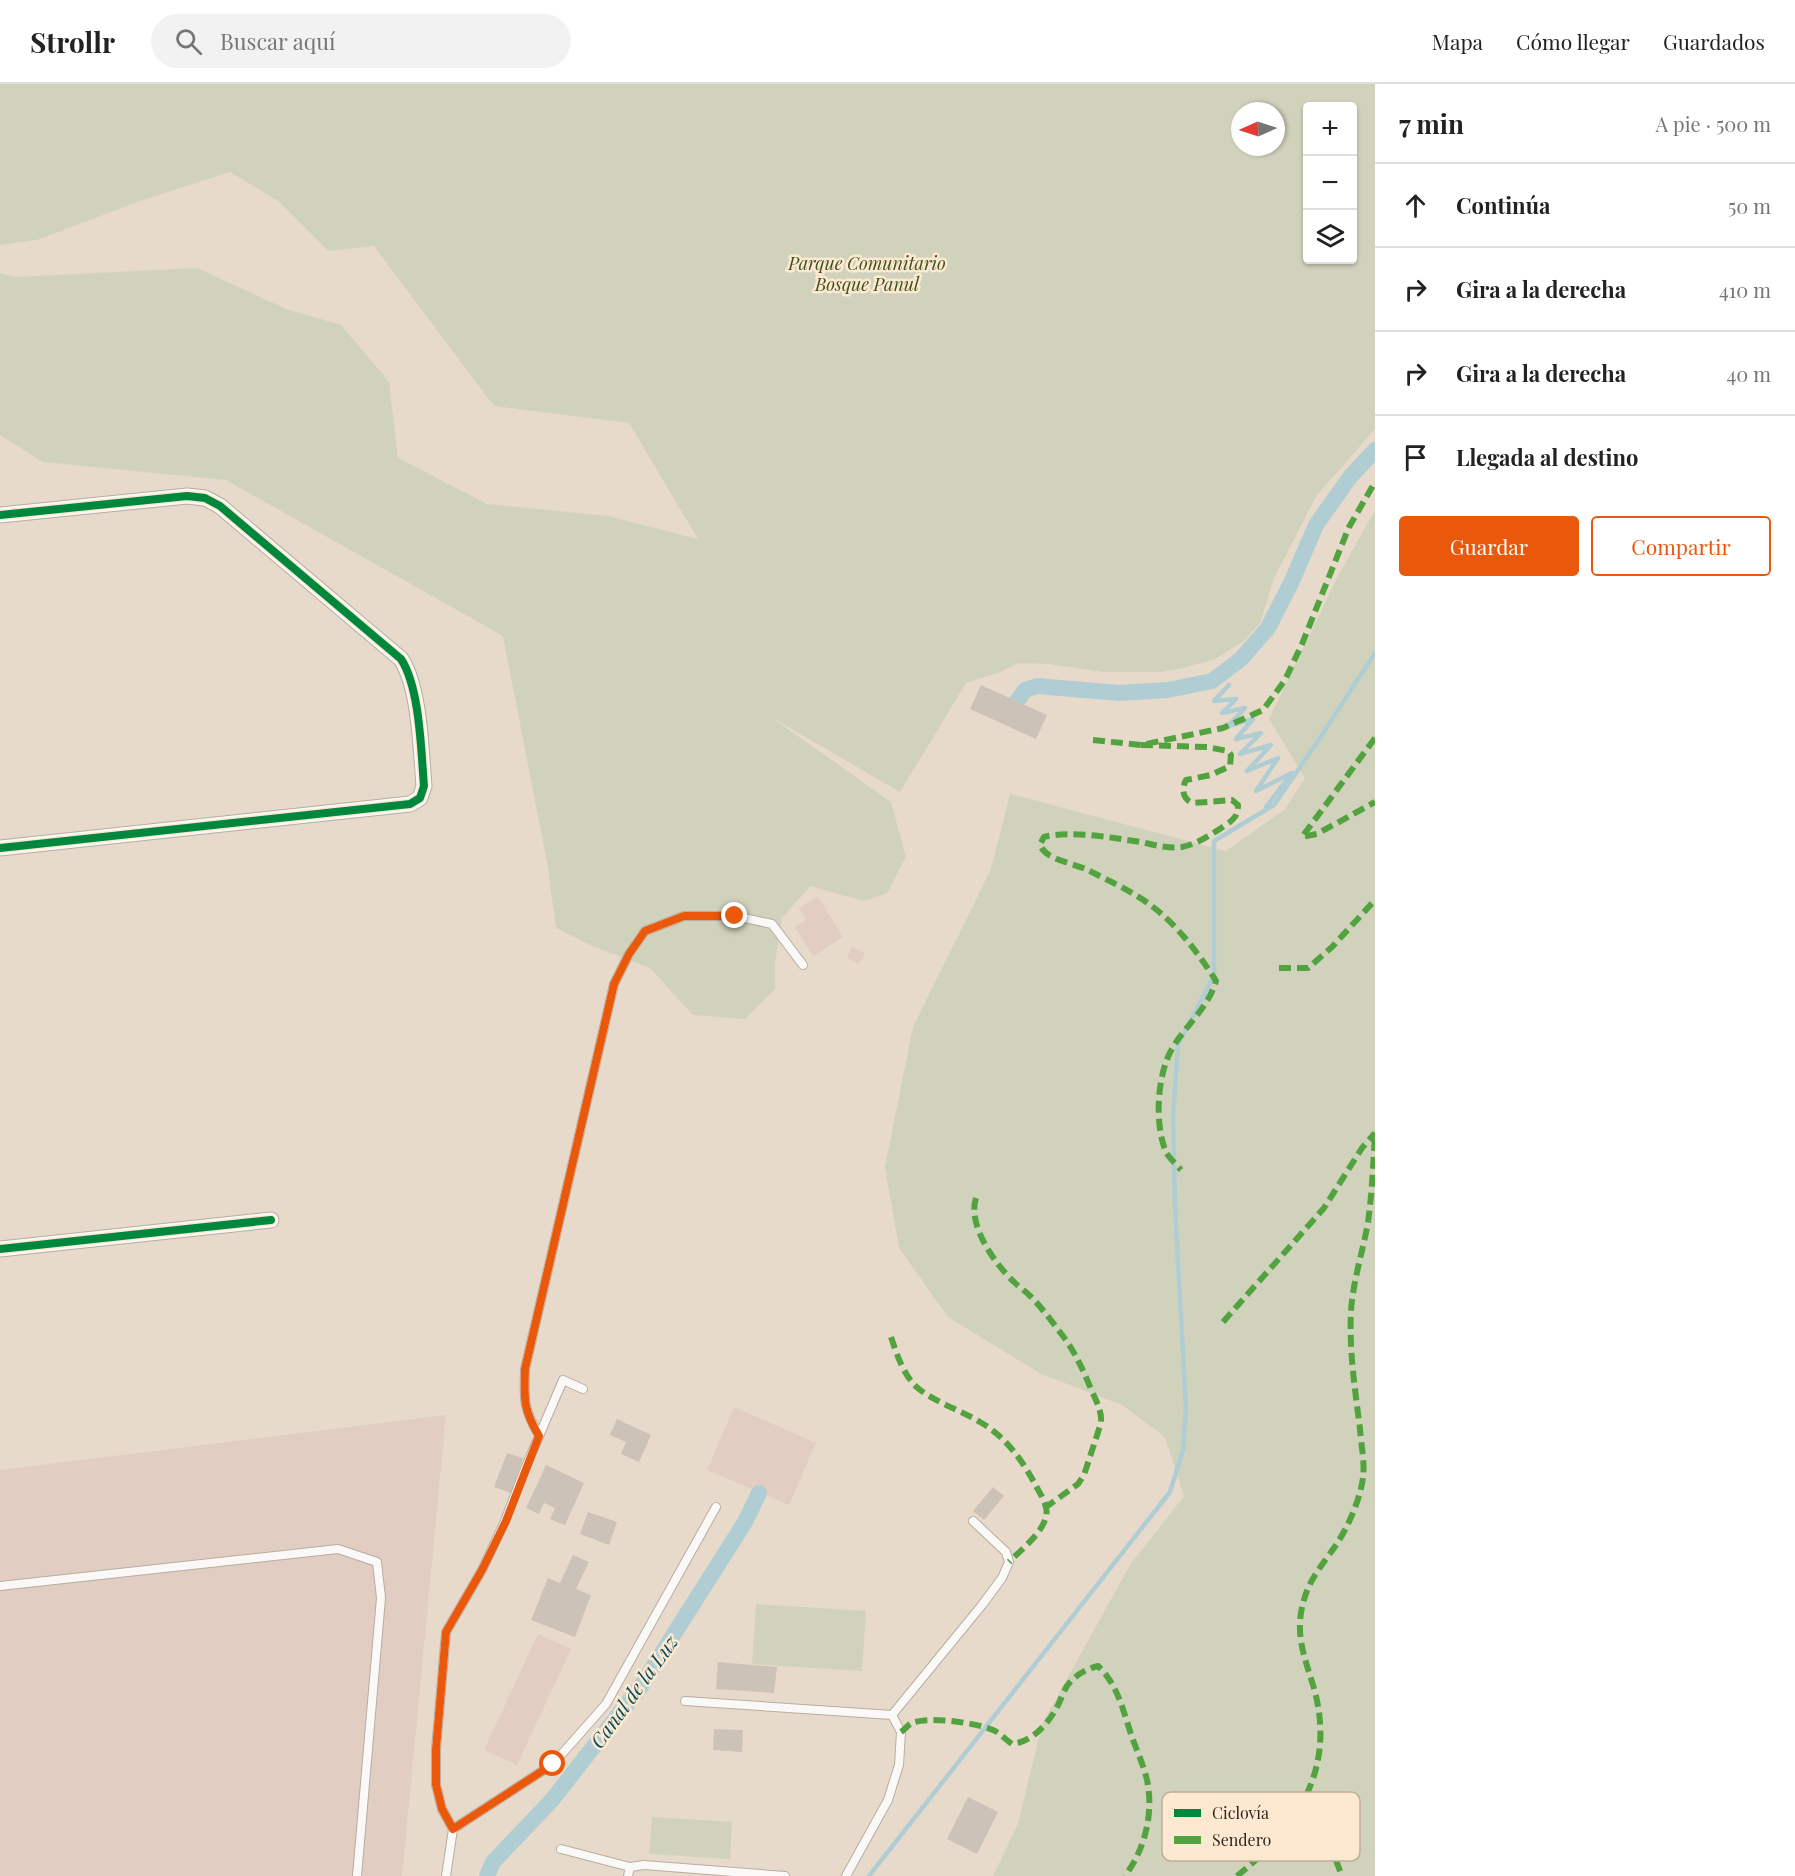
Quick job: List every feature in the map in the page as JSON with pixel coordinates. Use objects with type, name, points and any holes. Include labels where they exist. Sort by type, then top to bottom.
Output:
[{"type":"street","points":[[0,515],[187,496],[205,498],[220,506],[401,660],[410,674],[414,691],[424,786],[420,798],[410,804],[0,848]]},
{"type":"street","points":[[0,1249],[271,1220]]},
{"type":"lane","points":[[539,1436],[528,1417],[524,1395],[525,1369],[614,984],[629,954],[645,931],[684,916],[735,916],[772,924],[803,965]]},
{"type":"lane","points":[[446,1876],[453,1829],[442,1809],[436,1785],[436,1749],[446,1632],[482,1570],[506,1521],[563,1380],[582,1389]]},
{"type":"lane","points":[[453,1829],[553,1764],[606,1704],[716,1507]]},
{"type":"lane","points":[[892,1715],[1002,1578],[1009,1562],[1006,1552],[973,1521]]},
{"type":"lane","points":[[0,1587],[338,1549],[377,1562],[381,1598],[357,1876]]},
{"type":"lane","points":[[685,1701],[892,1715]]},
{"type":"lane","points":[[846,1876],[888,1800],[897,1774],[901,1732],[892,1715]]},
{"type":"lane","points":[[561,1849],[630,1867],[644,1865],[785,1876]]},
{"type":"lane","points":[[628,1876],[630,1867]]},
{"type":"shaded area","points":[[818,897],[843,937],[813,956],[795,927],[806,920],[799,908]]},
{"type":"shaded area","points":[[852,947],[865,953],[859,964],[847,958]]},
{"type":"shaded area","points":[[734,1407],[816,1443],[789,1505],[707,1470]]},
{"type":"shaded area","points":[[446,1415],[402,1876],[0,1876],[0,1470]]},
{"type":"shaded area","points":[[538,1634],[571,1649],[517,1765],[484,1750]]},
{"type":"green space","name":"Parque Comunitario Bosque Panul","points":[[0,84],[1375,84],[1375,429],[1317,495],[1274,578],[1260,623],[1244,641],[1213,660],[1159,672],[1104,672],[1048,664],[1019,663],[998,673],[966,683],[900,792],[771,717],[891,802],[906,857],[887,893],[864,901],[810,886],[782,918],[775,964],[775,989],[745,1019],[693,1015],[650,968],[590,945],[556,928],[548,868],[503,636],[226,480],[43,462],[0,435],[0,273],[15,277],[197,268],[286,309],[341,325],[389,382],[398,458],[487,504],[608,516],[698,539],[629,423],[494,406],[374,246],[328,251],[278,201],[230,172],[143,200],[37,240],[0,245]]},
{"type":"green space","points":[[1375,510],[1375,1876],[993,1876],[1018,1824],[1042,1724],[1130,1565],[1184,1496],[1165,1437],[1122,1405],[1041,1374],[948,1317],[899,1248],[885,1167],[913,1027],[991,869],[1010,794],[1226,851],[1285,809],[1305,778],[1269,719],[1337,578]]},
{"type":"green space","points":[[756,1604],[866,1611],[862,1671],[752,1664]]},
{"type":"green space","points":[[652,1817],[732,1822],[730,1859],[649,1854]]},
{"type":"building","points":[[981,685],[1047,715],[1036,739],[970,709]]},
{"type":"building","points":[[617,1419],[651,1435],[639,1462],[621,1454],[626,1442],[610,1435]]},
{"type":"building","points":[[507,1453],[523,1458],[511,1493],[494,1487]]},
{"type":"building","points":[[546,1465],[584,1483],[565,1525],[550,1519],[555,1508],[544,1503],[539,1514],[526,1508]]},
{"type":"building","points":[[993,1487],[1004,1496],[984,1520],[973,1511]]},
{"type":"building","points":[[588,1512],[617,1522],[609,1545],[580,1534]]},
{"type":"building","points":[[573,1555],[589,1562],[576,1589],[591,1595],[575,1637],[531,1620],[548,1578],[560,1583]]},
{"type":"building","points":[[718,1662],[777,1667],[774,1693],[716,1689]]},
{"type":"building","points":[[714,1729],[743,1730],[742,1752],[713,1750]]},
{"type":"building","points":[[968,1797],[998,1812],[977,1854],[947,1839]]},
{"type":"waterway","points":[[1017,701],[1025,690],[1037,686],[1119,693],[1168,690],[1212,681],[1241,659],[1268,628],[1292,581],[1316,525],[1350,477],[1375,450]]},
{"type":"waterway","points":[[869,1876],[1170,1492],[1183,1450],[1186,1408],[1175,1207],[1173,1115],[1178,1045],[1214,975],[1214,841],[1274,805],[1375,653]]},
{"type":"waterway","points":[[1229,685],[1214,701],[1236,699],[1222,713],[1245,708],[1228,726],[1253,719],[1236,739],[1261,733],[1240,754],[1271,745],[1247,771],[1278,758],[1256,791],[1292,773],[1266,807]]},
{"type":"waterway","name":"Canal de la Luz","points":[[487,1876],[493,1862],[552,1800],[641,1686],[745,1522],[759,1493]]},
{"type":"marked path","points":[[1093,740],[1141,745],[1223,728],[1263,710],[1285,680],[1349,527],[1375,482]]},
{"type":"marked path","points":[[1375,738],[1302,837],[1317,834],[1375,802]]},
{"type":"marked path","points":[[1141,745],[1207,747],[1228,751],[1231,755],[1230,766],[1211,775],[1186,780],[1183,790],[1185,797],[1193,803],[1232,800],[1238,805],[1234,818],[1204,838],[1182,847],[1167,847],[1079,834],[1044,837],[1040,844],[1047,854],[1088,870],[1153,907],[1188,941],[1216,981],[1203,1008],[1173,1047],[1163,1070],[1159,1099],[1162,1141],[1167,1154],[1181,1170]]},
{"type":"marked path","points":[[1279,968],[1308,968],[1332,947],[1375,900]]},
{"type":"marked path","points":[[1223,1322],[1324,1208],[1362,1148],[1375,1133]]},
{"type":"marked path","points":[[1307,1792],[1314,1775],[1319,1750],[1320,1724],[1316,1696],[1300,1635],[1301,1613],[1310,1584],[1336,1545],[1353,1513],[1363,1478],[1363,1454],[1354,1385],[1351,1311],[1368,1222],[1375,1136]]},
{"type":"marked path","points":[[976,1198],[975,1220],[984,1243],[999,1265],[1037,1304],[1067,1342],[1082,1368],[1101,1414],[1101,1423],[1084,1475],[1078,1484],[1046,1507]]},
{"type":"marked path","points":[[891,1337],[902,1365],[914,1384],[933,1398],[997,1434],[1019,1458],[1041,1494],[1046,1507],[1045,1520],[1034,1537],[1009,1562]]},
{"type":"marked path","points":[[901,1732],[911,1724],[920,1721],[953,1721],[986,1727],[996,1731],[1012,1744],[1019,1743],[1033,1736],[1044,1726],[1067,1686],[1074,1679],[1098,1666],[1110,1680],[1118,1696],[1143,1767],[1149,1792],[1148,1818],[1143,1842],[1125,1876]]},
{"type":"marked path","points":[[1237,1876],[1254,1861]]},
{"type":"marked path","points":[[1336,1861],[1342,1876]]},
{"type":"cycle path","points":[[0,515],[187,496],[205,498],[220,506],[401,659],[407,671],[416,703],[424,786],[420,798],[410,804],[0,848]]},
{"type":"cycle path","points":[[0,1249],[271,1220]]},
{"type":"route","points":[[553,1764],[453,1829],[442,1809],[436,1785],[436,1749],[446,1632],[482,1570],[506,1521],[539,1436],[528,1417],[524,1395],[525,1369],[614,984],[629,954],[645,931],[684,916],[735,916]]}]
